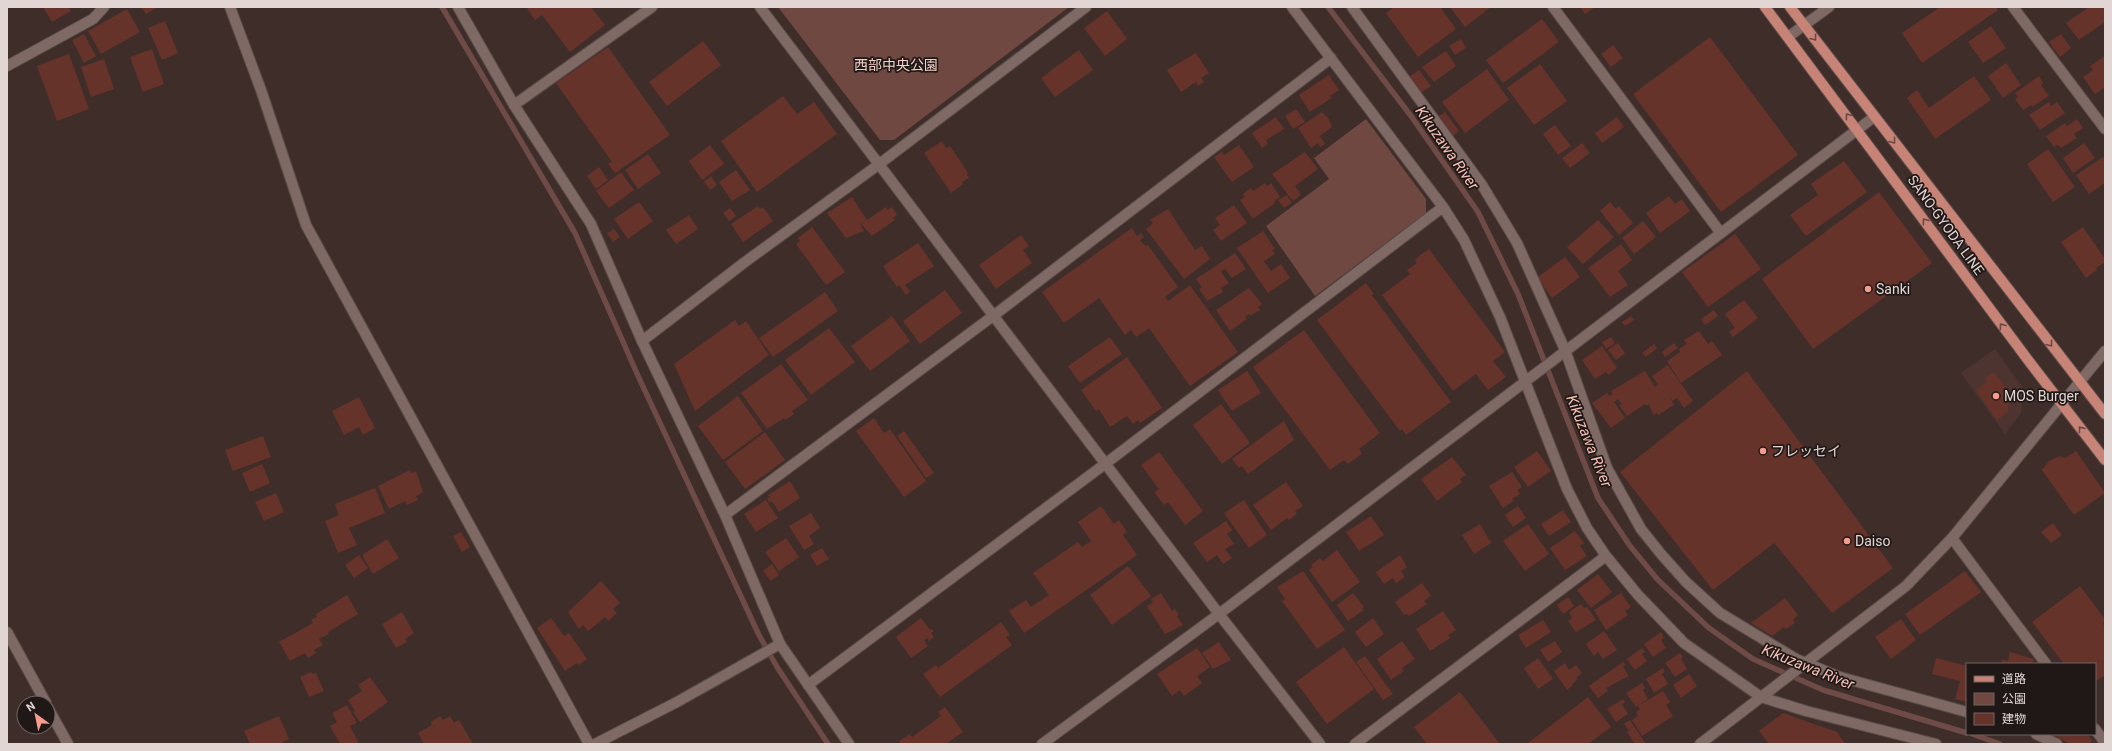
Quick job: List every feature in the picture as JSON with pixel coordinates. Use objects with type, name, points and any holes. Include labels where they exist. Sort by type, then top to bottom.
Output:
[{"type":"main road","name":"SANO-GYODA LINE","points":[[1765,7],[2105,460]]},
{"type":"main road","name":"SANO-GYODA LINE","points":[[1790,7],[2105,414]]},
{"type":"street","points":[[7,66],[93,19],[104,7]]},
{"type":"street","points":[[230,7],[261,90],[306,225],[589,744]]},
{"type":"street","points":[[458,7],[514,105],[591,224],[642,341],[726,514],[780,644],[848,744]]},
{"type":"street","points":[[514,105],[652,7]]},
{"type":"street","points":[[760,7],[1105,464],[1320,744]]},
{"type":"street","points":[[642,341],[745,262],[878,165],[1086,7]]},
{"type":"street","points":[[1292,7],[1443,207],[1464,240],[1500,317],[1567,489],[1587,528],[1606,556],[1638,595],[1684,643],[1766,694],[1806,712],[1936,744]]},
{"type":"street","points":[[1352,7],[1482,185],[1517,243],[1607,468],[1641,529],[1686,582],[1720,613],[1803,665],[1840,677],[1966,712]]},
{"type":"street","points":[[1553,7],[1720,232]]},
{"type":"street","points":[[1788,37],[1829,7]]},
{"type":"street","points":[[2012,7],[2105,129]]},
{"type":"street","points":[[726,514],[993,316],[1331,58]]},
{"type":"street","points":[[1042,744],[1219,614],[1720,232],[1874,117]]},
{"type":"street","points":[[808,685],[1105,464],[1443,207]]},
{"type":"street","points":[[1700,744],[1906,586],[1952,538],[2105,351]]},
{"type":"street","points":[[1952,538],[2045,663]]},
{"type":"street","points":[[1355,744],[1606,556]]},
{"type":"street","points":[[7,632],[42,695]]},
{"type":"street","points":[[595,744],[677,702],[780,644]]},
{"type":"street","points":[[56,722],[68,744]]},
{"type":"street","points":[[2096,730],[2105,743]]},
{"type":"street","points":[[2038,735],[2057,744]]},
{"type":"shaded area","points":[[1995,349],[2024,389],[2021,413],[2005,434],[1961,373]]},
{"type":"green space","name":"西部中央公園","points":[[778,7],[1069,7],[894,140],[880,140]]},
{"type":"green space","points":[[1366,119],[1426,199],[1426,213],[1315,296],[1266,226],[1329,179],[1314,158]]},
{"type":"building","points":[[43,7],[68,7],[71,11],[52,22]]},
{"type":"building","points":[[141,7],[158,7],[146,14]]},
{"type":"building","points":[[591,7],[605,25],[570,52],[542,15],[535,20],[527,8]]},
{"type":"building","points":[[1394,7],[1440,7],[1456,29],[1418,57],[1386,13]]},
{"type":"building","points":[[1450,7],[1491,7],[1465,27]]},
{"type":"building","points":[[1580,7],[1595,7],[1585,14]]},
{"type":"building","points":[[1940,7],[1996,7],[1998,10],[1922,63],[1902,33]]},
{"type":"building","points":[[2089,7],[2105,7],[2105,22],[2079,40],[2066,23]]},
{"type":"building","points":[[127,9],[140,32],[101,54],[88,31]]},
{"type":"building","points":[[1107,11],[1127,39],[1105,56],[1084,28]]},
{"type":"building","points":[[1542,19],[1559,42],[1503,83],[1486,60]]},
{"type":"building","points":[[165,21],[178,53],[162,60],[148,28]]},
{"type":"building","points":[[1991,26],[2006,48],[1983,63],[1968,42]]},
{"type":"building","points":[[84,34],[96,56],[84,63],[72,40]]},
{"type":"building","points":[[2061,34],[2071,48],[2060,57],[2049,42]]},
{"type":"building","points":[[1710,37],[1798,155],[1721,212],[1633,94]]},
{"type":"building","points":[[1461,39],[1466,48],[1455,55],[1449,46]]},
{"type":"building","points":[[703,41],[721,65],[667,106],[649,82]]},
{"type":"building","points":[[1613,45],[1623,58],[1611,67],[1601,54]]},
{"type":"building","points":[[608,47],[670,135],[615,173],[608,164],[612,162],[556,83]]},
{"type":"building","points":[[152,49],[164,84],[143,92],[130,57]]},
{"type":"building","points":[[1079,50],[1093,70],[1055,97],[1041,78]]},
{"type":"building","points":[[1446,51],[1456,66],[1434,82],[1422,67]]},
{"type":"building","points":[[1196,53],[1209,73],[1201,78],[1204,82],[1198,86],[1196,82],[1181,92],[1167,70]]},
{"type":"building","points":[[69,54],[89,109],[57,121],[37,66]]},
{"type":"building","points":[[2105,56],[2105,87],[2095,94],[2083,77],[2093,70],[2090,66]]},
{"type":"building","points":[[104,59],[114,89],[91,97],[81,67]]},
{"type":"building","points":[[2006,63],[2021,85],[2003,98],[1988,76]]},
{"type":"building","points":[[1540,64],[1567,101],[1534,125],[1507,88]]},
{"type":"building","points":[[1487,69],[1509,100],[1465,133],[1442,102]]},
{"type":"building","points":[[1419,70],[1431,86],[1421,93],[1409,77]]},
{"type":"building","points":[[1329,75],[1339,90],[1330,96],[1332,98],[1310,112],[1299,95]]},
{"type":"building","points":[[1974,76],[1991,100],[1935,139],[1907,98],[1917,90],[1929,108]]},
{"type":"building","points":[[2039,76],[2043,83],[2041,85],[2049,96],[2032,107],[2031,105],[2023,110],[2015,99],[2018,97],[2015,93]]},
{"type":"building","points":[[783,96],[797,114],[814,102],[837,134],[757,192],[721,141]]},
{"type":"building","points":[[2049,102],[2051,106],[2057,102],[2065,113],[2040,130],[2029,115]]},
{"type":"building","points":[[1296,109],[1305,122],[1293,129],[1285,116]]},
{"type":"building","points":[[1322,112],[1329,119],[1332,127],[1320,136],[1325,144],[1320,147],[1318,143],[1311,148],[1298,128]]},
{"type":"building","points":[[1445,112],[1459,131],[1453,136],[1439,116]]},
{"type":"building","points":[[1276,117],[1284,129],[1266,140],[1268,144],[1262,148],[1252,133]]},
{"type":"building","points":[[1617,117],[1624,127],[1602,143],[1595,133]]},
{"type":"building","points":[[2077,119],[2083,128],[2074,134],[2077,138],[2061,148],[2058,145],[2054,147],[2046,136],[2065,123],[2067,126]]},
{"type":"building","points":[[1555,125],[1571,146],[1558,155],[1543,134]]},
{"type":"building","points":[[942,141],[946,148],[950,146],[968,173],[967,175],[969,178],[962,182],[963,184],[951,193],[924,153]]},
{"type":"building","points":[[1582,143],[1590,153],[1570,168],[1562,158]]},
{"type":"building","points":[[2084,143],[2095,158],[2073,173],[2063,158]]},
{"type":"building","points":[[710,145],[724,164],[702,180],[689,161]]},
{"type":"building","points":[[1239,145],[1254,167],[1232,182],[1214,157],[1222,152],[1224,155]]},
{"type":"building","points":[[2048,149],[2075,187],[2053,202],[2027,164]]},
{"type":"building","points":[[1305,152],[1318,169],[1295,186],[1301,195],[1293,201],[1272,174]]},
{"type":"building","points":[[648,154],[661,173],[638,189],[625,170]]},
{"type":"building","points":[[2103,157],[2105,160],[2105,183],[2089,194],[2076,175]]},
{"type":"building","points":[[1844,161],[1867,192],[1806,236],[1790,215],[1818,195],[1811,184]]},
{"type":"building","points":[[599,167],[608,180],[596,189],[587,176]]},
{"type":"building","points":[[736,170],[750,190],[732,201],[719,182]]},
{"type":"building","points":[[621,172],[634,190],[609,208],[596,191]]},
{"type":"building","points":[[711,176],[717,185],[710,190],[704,182]]},
{"type":"building","points":[[1265,183],[1267,186],[1271,183],[1280,197],[1274,201],[1275,203],[1253,219],[1240,200],[1245,197],[1243,194],[1251,188],[1253,191]]},
{"type":"building","points":[[1879,192],[1932,263],[1813,349],[1762,279]]},
{"type":"building","points":[[1287,195],[1292,203],[1284,208],[1278,200]]},
{"type":"building","points":[[1669,196],[1675,204],[1682,199],[1690,211],[1660,233],[1646,213]]},
{"type":"building","points":[[852,197],[867,220],[860,224],[864,231],[846,238],[827,213]]},
{"type":"building","points":[[639,202],[653,221],[628,239],[614,219]]},
{"type":"building","points":[[1610,202],[1616,209],[1619,206],[1633,223],[1619,235],[1600,211]]},
{"type":"building","points":[[1234,205],[1247,223],[1221,241],[1213,230],[1220,225],[1215,218]]},
{"type":"building","points":[[758,206],[760,209],[763,207],[773,221],[743,242],[731,224]]},
{"type":"building","points":[[886,207],[888,210],[892,207],[897,215],[893,218],[895,220],[872,236],[861,224]]},
{"type":"building","points":[[730,208],[736,216],[729,221],[723,213]]},
{"type":"building","points":[[1168,209],[1195,250],[1202,246],[1210,259],[1184,279],[1146,229],[1153,223],[1150,220]]},
{"type":"building","points":[[689,215],[698,229],[676,244],[666,230]]},
{"type":"building","points":[[1598,220],[1614,237],[1583,264],[1567,247]]},
{"type":"building","points":[[1643,221],[1656,237],[1634,254],[1622,238]]},
{"type":"building","points":[[812,227],[845,272],[826,285],[796,244],[800,241],[798,238]]},
{"type":"building","points":[[2083,227],[2105,259],[2105,262],[2096,268],[2097,270],[2086,278],[2061,242]]},
{"type":"building","points":[[1132,228],[1137,236],[1141,233],[1144,237],[1140,240],[1145,246],[1148,245],[1178,287],[1165,297],[1168,301],[1190,285],[1238,352],[1190,386],[1149,328],[1136,337],[1131,330],[1125,335],[1099,298],[1064,323],[1042,292]]},
{"type":"building","points":[[614,229],[620,237],[613,242],[607,233]]},
{"type":"building","points":[[1263,231],[1275,249],[1272,250],[1275,254],[1264,261],[1271,271],[1281,264],[1290,278],[1268,293],[1237,248]]},
{"type":"building","points":[[1735,234],[1761,269],[1708,307],[1682,272]]},
{"type":"building","points":[[1021,235],[1029,246],[1023,250],[1032,263],[996,289],[979,265]]},
{"type":"building","points":[[918,243],[934,266],[905,285],[910,292],[906,295],[899,285],[897,287],[883,266]]},
{"type":"building","points":[[1621,244],[1632,260],[1618,271],[1628,285],[1610,297],[1588,268]]},
{"type":"building","points":[[1429,249],[1505,352],[1493,361],[1506,377],[1488,390],[1476,374],[1453,391],[1382,295],[1410,274],[1407,270],[1417,263],[1415,259]]},
{"type":"building","points":[[1235,253],[1246,269],[1232,278],[1225,269],[1221,272],[1229,283],[1221,288],[1223,292],[1207,301],[1199,289],[1202,287],[1196,279]]},
{"type":"building","points":[[1565,257],[1580,277],[1552,298],[1537,278]]},
{"type":"building","points":[[1366,283],[1374,294],[1372,295],[1451,402],[1406,435],[1402,429],[1400,431],[1317,320]]},
{"type":"building","points":[[1249,288],[1262,304],[1258,307],[1260,310],[1250,316],[1249,314],[1245,317],[1247,319],[1230,331],[1216,310]]},
{"type":"building","points":[[945,290],[962,313],[920,344],[903,321]]},
{"type":"building","points":[[825,292],[838,311],[773,357],[759,338]]},
{"type":"building","points":[[1744,300],[1758,318],[1733,337],[1729,332],[1735,328],[1725,314]]},
{"type":"building","points":[[1714,310],[1718,316],[1705,325],[1701,319]]},
{"type":"building","points":[[892,316],[910,341],[870,371],[851,346]]},
{"type":"building","points":[[1631,316],[1634,320],[1625,326],[1622,322]]},
{"type":"building","points":[[735,320],[739,326],[746,321],[769,355],[695,411],[674,364]]},
{"type":"building","points":[[829,328],[855,362],[811,395],[785,360]]},
{"type":"building","points":[[1304,330],[1380,433],[1359,449],[1362,454],[1348,464],[1344,460],[1330,470],[1253,367]]},
{"type":"building","points":[[1699,331],[1708,344],[1712,341],[1722,355],[1681,383],[1667,361],[1680,352],[1679,349],[1687,344],[1684,340]]},
{"type":"building","points":[[1110,337],[1122,354],[1080,383],[1068,366]]},
{"type":"building","points":[[1611,337],[1615,343],[1606,349],[1602,342]]},
{"type":"building","points":[[1618,343],[1625,353],[1616,360],[1608,350]]},
{"type":"building","points":[[1674,343],[1678,348],[1665,357],[1662,352]]},
{"type":"building","points":[[1654,344],[1657,348],[1646,357],[1642,353]]},
{"type":"building","points":[[1602,346],[1617,368],[1608,375],[1606,372],[1595,379],[1582,360]]},
{"type":"building","points":[[1127,357],[1162,408],[1140,423],[1138,420],[1133,424],[1127,416],[1110,427],[1099,409],[1096,411],[1081,390]]},
{"type":"building","points":[[781,364],[808,400],[792,411],[794,414],[785,420],[784,418],[767,429],[741,393]]},
{"type":"building","points":[[1668,365],[1693,401],[1684,408],[1677,398],[1673,401],[1669,396],[1674,405],[1658,415],[1657,413],[1653,415],[1649,404],[1646,406],[1645,404],[1627,416],[1619,405],[1622,404],[1618,399],[1614,402],[1625,418],[1611,428],[1592,403],[1607,393],[1609,396],[1613,394],[1611,391],[1645,371],[1655,387],[1658,384],[1652,376]]},
{"type":"building","points":[[1247,371],[1261,393],[1232,411],[1218,390]]},
{"type":"building","points":[[1747,371],[1893,568],[1832,613],[1774,543],[1713,590],[1620,472]]},
{"type":"building","points":[[1994,372],[2008,391],[2004,395],[2009,402],[2008,412],[1997,420],[1976,390],[1987,382],[1985,378]]},
{"type":"building","points":[[738,396],[763,431],[723,460],[698,426]]},
{"type":"building","points":[[359,397],[375,428],[363,435],[359,427],[344,435],[332,411]]},
{"type":"building","points":[[1221,404],[1250,443],[1222,464],[1193,425]]},
{"type":"building","points":[[874,418],[884,433],[890,429],[926,481],[904,497],[856,431]]},
{"type":"building","points":[[1284,421],[1294,440],[1248,474],[1242,466],[1239,468],[1232,459]]},
{"type":"building","points":[[904,431],[934,473],[926,478],[897,436]]},
{"type":"building","points":[[765,432],[785,460],[745,489],[725,462]]},
{"type":"building","points":[[263,436],[271,457],[233,471],[225,450]]},
{"type":"building","points":[[1537,451],[1551,471],[1528,487],[1514,467]]},
{"type":"building","points":[[2076,451],[2105,493],[2074,515],[2042,470],[2049,461],[2060,456],[2065,458]]},
{"type":"building","points":[[1159,452],[1203,511],[1185,525],[1168,502],[1164,505],[1154,492],[1159,489],[1141,465]]},
{"type":"building","points":[[1452,457],[1466,475],[1460,479],[1462,482],[1437,501],[1421,479]]},
{"type":"building","points":[[262,464],[270,483],[250,492],[242,473]]},
{"type":"building","points":[[410,470],[411,473],[416,471],[423,492],[416,496],[418,500],[407,505],[405,501],[389,509],[378,486]]},
{"type":"building","points":[[1512,472],[1522,487],[1517,490],[1520,494],[1512,499],[1514,501],[1503,508],[1489,486]]},
{"type":"building","points":[[790,481],[800,498],[779,512],[772,501],[770,503],[767,499],[770,497],[768,495]]},
{"type":"building","points":[[1286,482],[1303,506],[1295,511],[1297,514],[1289,520],[1287,518],[1271,530],[1253,505]]},
{"type":"building","points":[[375,488],[385,513],[349,528],[357,545],[338,553],[325,521],[339,515],[335,504]]},
{"type":"building","points":[[276,493],[284,512],[264,521],[255,502]]},
{"type":"building","points":[[766,500],[778,518],[756,532],[744,514]]},
{"type":"building","points":[[1244,500],[1267,535],[1249,548],[1224,513]]},
{"type":"building","points":[[1101,506],[1114,524],[1119,520],[1127,532],[1123,535],[1137,555],[1024,633],[1009,611],[1026,600],[1031,607],[1049,595],[1033,573],[1078,542],[1082,547],[1091,541],[1078,522]]},
{"type":"building","points":[[1518,506],[1526,518],[1513,527],[1505,515]]},
{"type":"building","points":[[1563,510],[1571,522],[1549,536],[1541,524]]},
{"type":"building","points":[[811,513],[820,528],[809,536],[814,544],[804,550],[789,526]]},
{"type":"building","points":[[1371,516],[1384,535],[1359,551],[1346,532]]},
{"type":"building","points":[[1226,521],[1232,530],[1227,534],[1234,544],[1225,549],[1232,558],[1223,564],[1217,555],[1207,562],[1193,543]]},
{"type":"building","points":[[2053,523],[2062,535],[2051,543],[2041,532]]},
{"type":"building","points":[[1480,524],[1491,543],[1474,554],[1462,535]]},
{"type":"building","points":[[1528,524],[1549,554],[1525,571],[1503,541]]},
{"type":"building","points":[[1575,531],[1584,543],[1580,546],[1587,556],[1565,570],[1550,548]]},
{"type":"building","points":[[461,532],[470,547],[462,552],[453,536]]},
{"type":"building","points":[[786,538],[799,557],[779,571],[765,552]]},
{"type":"building","points":[[387,539],[399,558],[373,574],[362,555]]},
{"type":"building","points":[[822,548],[829,559],[817,566],[810,555]]},
{"type":"building","points":[[1337,550],[1360,582],[1332,602],[1309,570],[1313,567],[1311,565],[1320,558],[1323,561]]},
{"type":"building","points":[[359,555],[368,568],[354,578],[345,565]]},
{"type":"building","points":[[1400,555],[1407,567],[1401,571],[1405,577],[1396,583],[1393,578],[1384,584],[1376,572]]},
{"type":"building","points":[[772,564],[779,575],[771,581],[763,571]]},
{"type":"building","points":[[1128,566],[1151,596],[1112,625],[1090,595]]},
{"type":"building","points":[[1303,571],[1345,630],[1317,649],[1282,601],[1285,599],[1277,587]]},
{"type":"building","points":[[1965,571],[1981,592],[1920,635],[1905,614]]},
{"type":"building","points":[[1598,574],[1612,592],[1591,608],[1577,590]]},
{"type":"building","points":[[601,581],[620,603],[613,609],[617,613],[608,621],[605,617],[588,631],[583,625],[579,629],[568,612]]},
{"type":"building","points":[[1422,583],[1431,596],[1424,601],[1427,604],[1409,616],[1407,614],[1404,615],[1395,602]]},
{"type":"building","points":[[2080,586],[2105,619],[2103,624],[2105,627],[2105,675],[2096,681],[2096,663],[2063,663],[2032,622]]},
{"type":"building","points":[[1161,593],[1172,611],[1175,609],[1179,615],[1177,616],[1183,625],[1165,634],[1147,606],[1153,602],[1151,599]]},
{"type":"building","points":[[1353,593],[1364,607],[1362,608],[1364,610],[1348,621],[1337,605]]},
{"type":"building","points":[[1621,593],[1631,607],[1625,611],[1628,615],[1606,630],[1594,610]]},
{"type":"building","points":[[347,595],[358,614],[319,639],[323,645],[314,650],[316,653],[308,658],[305,653],[290,661],[279,642],[313,623],[311,620],[317,617],[316,614]]},
{"type":"building","points":[[1568,597],[1574,606],[1563,614],[1557,605]]},
{"type":"building","points":[[1785,598],[1798,615],[1793,620],[1795,623],[1786,629],[1784,627],[1772,636],[1751,623]]},
{"type":"building","points":[[1581,604],[1584,608],[1587,607],[1596,620],[1576,632],[1568,621],[1572,618],[1569,612]]},
{"type":"building","points":[[1443,611],[1456,630],[1448,635],[1450,638],[1430,651],[1416,629]]},
{"type":"building","points":[[402,612],[414,633],[405,639],[407,642],[396,648],[382,624]]},
{"type":"building","points":[[551,618],[564,636],[569,633],[587,659],[579,665],[577,663],[565,671],[537,628]]},
{"type":"building","points":[[921,618],[930,630],[931,629],[934,631],[931,633],[934,637],[929,641],[927,638],[924,640],[928,646],[911,658],[896,637]]},
{"type":"building","points":[[1373,618],[1384,634],[1366,647],[1355,632]]},
{"type":"building","points":[[1901,619],[1916,640],[1891,659],[1875,637]]},
{"type":"building","points":[[1543,620],[1551,632],[1526,648],[1518,635]]},
{"type":"building","points":[[1001,622],[1010,635],[1006,637],[1012,645],[940,697],[923,674],[936,665],[938,668]]},
{"type":"building","points":[[1604,631],[1617,650],[1603,659],[1598,652],[1594,656],[1586,644]]},
{"type":"building","points":[[1661,632],[1664,638],[1661,640],[1666,648],[1653,657],[1644,644]]},
{"type":"building","points":[[1402,641],[1415,659],[1402,668],[1404,671],[1391,680],[1377,659]]},
{"type":"building","points":[[1555,641],[1562,652],[1548,662],[1540,650]]},
{"type":"building","points":[[1219,642],[1231,660],[1213,669],[1202,653]]},
{"type":"building","points":[[1344,647],[1374,689],[1327,724],[1296,682]]},
{"type":"building","points":[[1197,648],[1210,667],[1197,676],[1202,683],[1184,696],[1180,690],[1172,696],[1157,674]]},
{"type":"building","points":[[1642,648],[1645,652],[1642,654],[1647,661],[1635,670],[1627,659]]},
{"type":"building","points":[[2010,652],[2034,659],[2032,663],[2001,663],[2002,659],[2008,661]]},
{"type":"building","points":[[1680,653],[1683,657],[1681,659],[1687,669],[1675,677],[1665,663]]},
{"type":"building","points":[[1365,656],[1393,694],[1383,700],[1356,662]]},
{"type":"building","points":[[1538,658],[1553,679],[1538,689],[1524,668]]},
{"type":"building","points":[[1936,658],[1966,666],[1966,702],[1955,699],[1960,681],[1932,674]]},
{"type":"building","points":[[1623,662],[1626,665],[1623,667],[1629,676],[1606,688],[1608,691],[1598,698],[1589,686]]},
{"type":"building","points":[[1565,663],[1569,670],[1576,665],[1582,673],[1567,690],[1554,671]]},
{"type":"building","points":[[1663,668],[1665,672],[1662,674],[1668,684],[1654,693],[1646,679]]},
{"type":"building","points":[[311,672],[313,674],[316,673],[324,691],[309,697],[300,677]]},
{"type":"building","points":[[1689,674],[1697,686],[1681,698],[1673,685]]},
{"type":"building","points":[[370,677],[388,702],[360,722],[353,712],[355,711],[348,700],[362,691],[358,685]]},
{"type":"building","points":[[1642,683],[1645,688],[1643,690],[1648,699],[1636,707],[1626,693]]},
{"type":"building","points":[[1663,691],[1670,702],[1666,705],[1673,716],[1642,736],[1632,720],[1638,716],[1636,712],[1640,709],[1638,706]]},
{"type":"building","points":[[1460,692],[1500,744],[1427,744],[1414,727]]},
{"type":"building","points":[[1588,697],[1611,727],[1588,744],[1528,743]]},
{"type":"building","points":[[1623,699],[1625,702],[1622,704],[1628,714],[1616,722],[1607,709]]},
{"type":"building","points":[[347,705],[357,723],[350,726],[358,742],[355,744],[340,744],[330,726],[337,722],[332,713]]},
{"type":"building","points":[[945,707],[963,732],[946,744],[901,744],[899,741],[910,734],[912,737],[941,716],[938,712]]},
{"type":"building","points":[[1783,713],[1837,732],[1845,744],[1769,744],[1759,731]]},
{"type":"building","points":[[279,716],[289,739],[279,744],[250,744],[244,731]]},
{"type":"building","points":[[440,716],[443,720],[450,716],[454,723],[459,720],[473,744],[424,744],[418,733],[432,725],[431,722]]},
{"type":"building","points":[[1630,720],[1646,744],[1635,744],[1627,732],[1629,731],[1624,724]]},
{"type":"building","points":[[2054,735],[2089,735],[2092,741],[2089,744],[2070,744]]},
{"type":"waterway","points":[[442,7],[575,233],[639,378],[759,635],[777,667],[828,744]]},
{"type":"waterway","name":"Kikuzawa River","points":[[1328,7],[1411,116],[1478,212],[1518,294],[1598,498],[1630,546],[1658,580],[1709,628],[1753,659],[1823,690],[1966,733]]},
{"type":"waterway","name":"Kikuzawa River","points":[[1975,735],[2000,744]]},
{"type":"place","name":"Sanki","points":[[1868,289]]},
{"type":"place","name":"MOS Burger","points":[[1996,396]]},
{"type":"place","name":"フレッセイ","points":[[1763,451]]},
{"type":"place","name":"Daiso","points":[[1847,541]]}]
